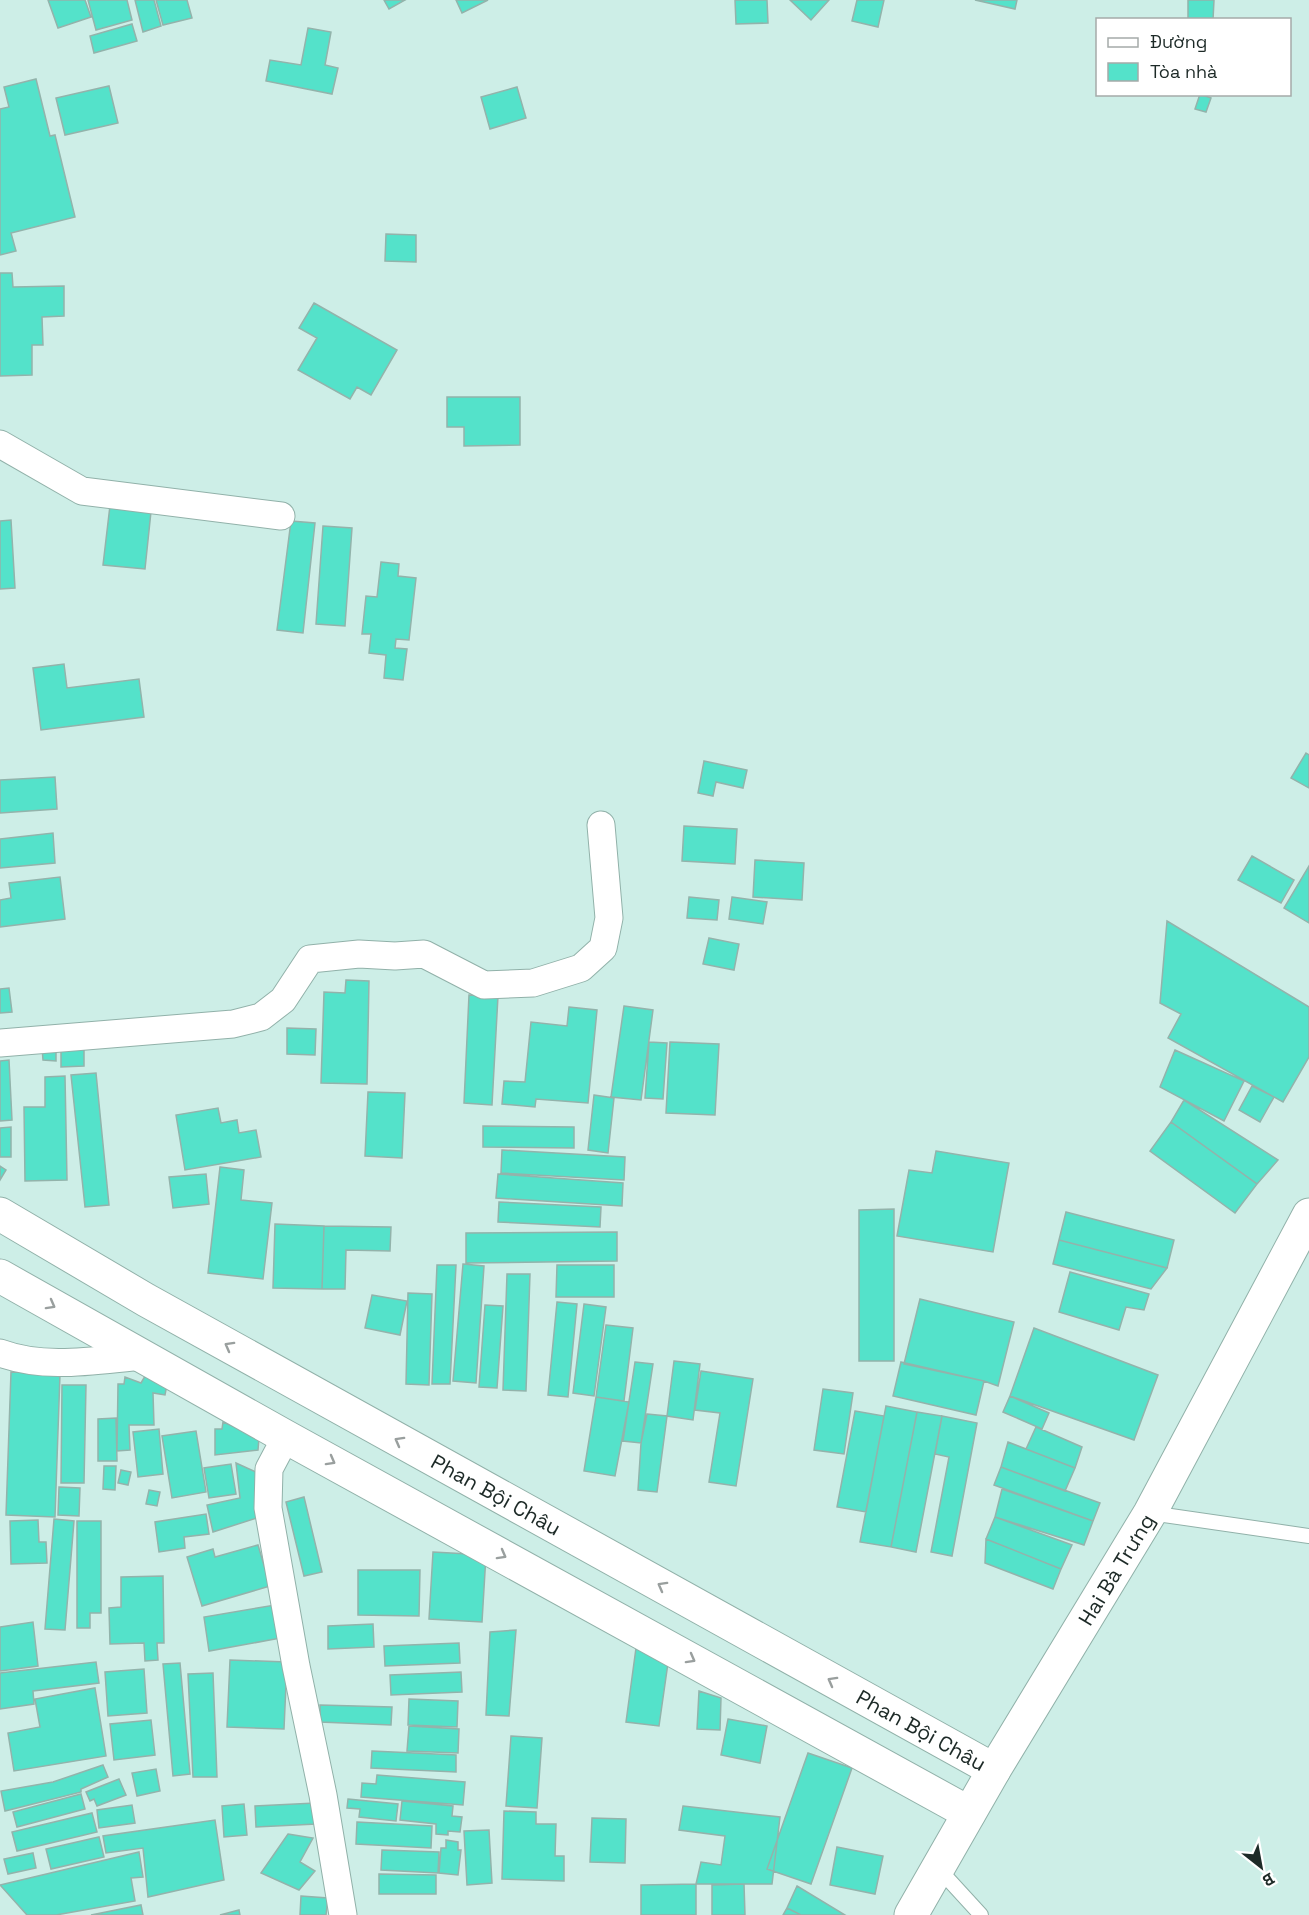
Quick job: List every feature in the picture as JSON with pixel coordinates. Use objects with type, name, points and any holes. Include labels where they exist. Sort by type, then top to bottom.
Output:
[{"type":"street","points":[[0,444],[82,491],[281,516]]},
{"type":"street","points":[[0,1043],[233,1024],[261,1017],[282,1000],[310,959],[359,954],[395,956],[424,954],[484,985],[532,983],[581,968],[603,948],[609,918],[601,825]]},
{"type":"street","name":"Phan Bội Châu","points":[[0,1214],[146,1300],[994,1770]]},
{"type":"street","name":"Hai Bà Trưng","points":[[911,1915],[994,1770],[1150,1513],[1309,1215]]},
{"type":"street","points":[[0,1276],[286,1437],[969,1813]]},
{"type":"street","points":[[0,1353],[16,1359],[55,1364],[143,1356]]},
{"type":"street","points":[[243,1412],[266,1366]]},
{"type":"street","points":[[286,1437],[269,1469],[268,1508],[296,1666],[323,1795],[343,1915]]},
{"type":"lane","points":[[1150,1513],[1309,1536]]},
{"type":"lane","points":[[937,1868],[981,1915]]},
{"type":"building","points":[[48,0],[85,0],[91,17],[58,28]]},
{"type":"building","points":[[88,0],[127,0],[132,20],[96,30]]},
{"type":"building","points":[[135,0],[154,0],[161,26],[143,32]]},
{"type":"building","points":[[156,0],[187,0],[192,18],[163,25]]},
{"type":"building","points":[[384,0],[405,0],[389,9]]},
{"type":"building","points":[[456,0],[488,0],[462,13]]},
{"type":"building","points":[[735,0],[767,0],[768,23],[736,24]]},
{"type":"building","points":[[790,0],[829,0],[811,20]]},
{"type":"building","points":[[857,0],[884,0],[878,27],[852,21]]},
{"type":"building","points":[[975,0],[1017,0],[1015,9]]},
{"type":"building","points":[[1188,0],[1214,0],[1213,18],[1188,18]]},
{"type":"building","points":[[132,24],[137,41],[94,53],[90,36]]},
{"type":"building","points":[[308,28],[331,32],[325,65],[338,68],[332,94],[266,81],[270,60],[301,65]]},
{"type":"building","points":[[36,79],[50,136],[55,135],[75,217],[11,233],[16,251],[0,255],[0,109],[9,107],[4,87]]},
{"type":"building","points":[[109,86],[118,123],[65,135],[56,98]]},
{"type":"building","points":[[517,87],[526,118],[490,129],[481,97]]},
{"type":"building","points":[[1199,96],[1211,98],[1206,112],[1195,109]]},
{"type":"building","points":[[386,234],[416,235],[416,262],[385,261]]},
{"type":"building","points":[[0,273],[12,273],[13,287],[64,286],[64,316],[42,317],[43,345],[32,345],[32,375],[0,376]]},
{"type":"building","points":[[314,303],[397,350],[371,395],[357,387],[350,399],[298,370],[317,338],[299,328]]},
{"type":"building","points":[[447,397],[520,397],[520,445],[464,446],[464,427],[447,427]]},
{"type":"building","points":[[111,497],[152,502],[145,569],[103,565]]},
{"type":"building","points":[[11,520],[15,588],[0,589],[0,521]]},
{"type":"building","points":[[291,521],[315,523],[303,633],[277,630]]},
{"type":"building","points":[[323,526],[352,528],[345,626],[316,624]]},
{"type":"building","points":[[381,562],[399,564],[398,576],[416,578],[409,640],[396,639],[395,648],[407,649],[403,680],[384,678],[386,655],[369,653],[371,634],[362,634],[366,596],[377,597]]},
{"type":"building","points":[[64,664],[67,688],[139,679],[144,717],[41,730],[33,668]]},
{"type":"building","points":[[1306,753],[1309,755],[1309,788],[1291,778]]},
{"type":"building","points":[[704,761],[747,770],[743,788],[716,782],[713,796],[698,793]]},
{"type":"building","points":[[55,777],[57,809],[0,813],[0,780]]},
{"type":"building","points":[[684,826],[737,829],[735,864],[682,861]]},
{"type":"building","points":[[53,833],[55,863],[0,868],[0,839]]},
{"type":"building","points":[[1252,856],[1294,880],[1281,903],[1238,880]]},
{"type":"building","points":[[755,860],[804,863],[802,900],[753,897]]},
{"type":"building","points":[[1309,866],[1309,923],[1284,908]]},
{"type":"building","points":[[60,877],[65,919],[0,927],[0,900],[11,898],[9,883]]},
{"type":"building","points":[[689,897],[719,900],[717,920],[687,918]]},
{"type":"building","points":[[732,897],[767,902],[763,924],[729,919]]},
{"type":"building","points":[[1167,921],[1309,1007],[1309,1057],[1283,1102],[1168,1038],[1181,1014],[1160,1003]]},
{"type":"building","points":[[709,938],[739,944],[734,970],[703,964]]},
{"type":"building","points":[[346,980],[369,981],[367,1084],[321,1083],[324,992],[345,993]]},
{"type":"building","points":[[9,988],[12,1012],[0,1013],[0,989]]},
{"type":"building","points":[[469,995],[498,996],[492,1105],[464,1103]]},
{"type":"building","points":[[624,1006],[653,1010],[641,1100],[611,1097]]},
{"type":"building","points":[[569,1007],[597,1010],[588,1103],[536,1099],[535,1107],[502,1104],[504,1081],[525,1082],[531,1022],[567,1026]]},
{"type":"building","points":[[287,1028],[316,1029],[315,1055],[287,1054]]},
{"type":"building","points":[[649,1042],[667,1043],[663,1099],[645,1098]]},
{"type":"building","points":[[670,1042],[719,1044],[715,1115],[666,1113]]},
{"type":"building","points":[[61,1044],[84,1044],[84,1066],[61,1067]]},
{"type":"building","points":[[42,1047],[56,1047],[56,1061],[43,1060]]},
{"type":"building","points":[[1175,1050],[1244,1081],[1224,1121],[1160,1087]]},
{"type":"building","points":[[9,1060],[12,1120],[0,1121],[0,1061]]},
{"type":"building","points":[[96,1073],[109,1205],[85,1207],[71,1075]]},
{"type":"building","points":[[65,1076],[67,1180],[25,1181],[24,1107],[45,1107],[45,1077]]},
{"type":"building","points":[[1252,1086],[1274,1097],[1260,1122],[1239,1110]]},
{"type":"building","points":[[368,1092],[405,1093],[402,1158],[365,1156]]},
{"type":"building","points":[[594,1095],[614,1098],[608,1153],[588,1150]]},
{"type":"building","points":[[1184,1100],[1278,1160],[1257,1184],[1171,1122]]},
{"type":"building","points":[[218,1108],[221,1123],[237,1120],[239,1133],[256,1130],[261,1157],[185,1170],[176,1115]]},
{"type":"building","points":[[1171,1122],[1257,1184],[1235,1213],[1150,1151]]},
{"type":"building","points":[[483,1126],[574,1127],[574,1148],[483,1147]]},
{"type":"building","points":[[11,1127],[11,1157],[0,1157],[0,1128]]},
{"type":"building","points":[[502,1150],[625,1157],[624,1180],[501,1173]]},
{"type":"building","points":[[936,1151],[1009,1163],[993,1252],[897,1236],[909,1170],[932,1173]]},
{"type":"building","points":[[0,1166],[6,1170],[0,1180]]},
{"type":"building","points":[[220,1167],[244,1170],[241,1200],[272,1203],[263,1279],[208,1273]]},
{"type":"building","points":[[206,1174],[209,1204],[173,1208],[169,1177]]},
{"type":"building","points":[[498,1174],[623,1183],[622,1206],[496,1198]]},
{"type":"building","points":[[499,1202],[601,1207],[600,1227],[498,1222]]},
{"type":"building","points":[[894,1209],[894,1361],[859,1361],[859,1210]]},
{"type":"building","points":[[1066,1212],[1174,1240],[1167,1268],[1059,1240]]},
{"type":"building","points":[[275,1224],[324,1226],[322,1289],[273,1288]]},
{"type":"building","points":[[324,1226],[391,1227],[390,1251],[346,1250],[345,1289],[322,1289]]},
{"type":"building","points":[[617,1232],[617,1261],[466,1263],[466,1233]]},
{"type":"building","points":[[1059,1240],[1167,1268],[1151,1289],[1053,1264]]},
{"type":"building","points":[[463,1264],[484,1266],[476,1383],[453,1381]]},
{"type":"building","points":[[437,1265],[456,1265],[450,1384],[432,1384]]},
{"type":"building","points":[[557,1265],[614,1265],[614,1297],[556,1297]]},
{"type":"building","points":[[1070,1272],[1149,1294],[1144,1310],[1126,1307],[1119,1330],[1059,1312]]},
{"type":"building","points":[[507,1274],[530,1274],[526,1391],[503,1390]]},
{"type":"building","points":[[408,1293],[432,1294],[429,1385],[406,1384]]},
{"type":"building","points":[[372,1295],[407,1301],[400,1335],[365,1328]]},
{"type":"building","points":[[920,1299],[1014,1322],[998,1386],[904,1364]]},
{"type":"building","points":[[557,1302],[577,1304],[568,1397],[548,1395]]},
{"type":"building","points":[[584,1304],[606,1307],[594,1396],[573,1393]]},
{"type":"building","points":[[485,1305],[503,1306],[497,1388],[479,1387]]},
{"type":"building","points":[[606,1325],[633,1328],[624,1401],[596,1397]]},
{"type":"building","points":[[1034,1328],[1158,1375],[1134,1440],[1010,1396]]},
{"type":"building","points":[[674,1361],[700,1364],[693,1420],[667,1416]]},
{"type":"building","points":[[635,1362],[653,1364],[641,1443],[623,1441]]},
{"type":"building","points":[[901,1362],[984,1381],[976,1415],[893,1396]]},
{"type":"building","points":[[151,1366],[169,1374],[165,1395],[153,1393],[154,1425],[129,1425],[130,1450],[117,1451],[118,1384],[124,1384],[125,1377],[141,1383]]},
{"type":"building","points":[[701,1371],[753,1379],[736,1486],[709,1482],[720,1413],[695,1410]]},
{"type":"building","points":[[11,1372],[60,1374],[55,1517],[6,1515]]},
{"type":"building","points":[[62,1385],[86,1385],[84,1483],[61,1483]]},
{"type":"building","points":[[823,1389],[853,1393],[844,1454],[814,1450]]},
{"type":"building","points":[[1010,1396],[1049,1413],[1042,1429],[1003,1412]]},
{"type":"building","points":[[596,1397],[629,1402],[615,1476],[584,1471]]},
{"type":"building","points":[[886,1406],[917,1412],[891,1547],[860,1542]]},
{"type":"building","points":[[855,1411],[884,1416],[866,1512],[837,1507]]},
{"type":"building","points":[[917,1412],[942,1416],[916,1552],[891,1547]]},
{"type":"building","points":[[647,1414],[667,1416],[657,1492],[638,1490],[641,1443]]},
{"type":"building","points":[[942,1416],[977,1423],[952,1556],[931,1552],[949,1457],[935,1454]]},
{"type":"building","points":[[116,1418],[117,1461],[98,1461],[98,1419]]},
{"type":"building","points":[[223,1422],[259,1437],[258,1450],[215,1455],[215,1429],[222,1429]]},
{"type":"building","points":[[1036,1427],[1082,1447],[1075,1468],[1026,1449]]},
{"type":"building","points":[[159,1429],[163,1474],[138,1477],[133,1432]]},
{"type":"building","points":[[196,1431],[206,1492],[172,1498],[162,1436]]},
{"type":"building","points":[[1008,1442],[1075,1468],[1065,1491],[1001,1467]]},
{"type":"building","points":[[236,1463],[256,1472],[263,1516],[213,1532],[207,1505],[240,1498]]},
{"type":"building","points":[[231,1464],[236,1494],[209,1498],[204,1468]]},
{"type":"building","points":[[104,1466],[116,1466],[115,1490],[103,1489]]},
{"type":"building","points":[[1001,1467],[1100,1503],[1093,1521],[994,1485]]},
{"type":"building","points":[[121,1470],[131,1472],[128,1485],[118,1483]]},
{"type":"building","points":[[59,1487],[80,1488],[79,1516],[58,1515]]},
{"type":"building","points":[[1002,1489],[1093,1521],[1084,1545],[995,1517]]},
{"type":"building","points":[[149,1490],[160,1492],[157,1506],[146,1504]]},
{"type":"building","points":[[304,1497],[322,1572],[304,1576],[286,1502]]},
{"type":"building","points":[[206,1514],[209,1534],[184,1537],[185,1548],[159,1552],[155,1522]]},
{"type":"building","points":[[995,1517],[1072,1545],[1061,1569],[986,1539]]},
{"type":"building","points":[[54,1519],[74,1521],[65,1630],[45,1629]]},
{"type":"building","points":[[38,1520],[39,1542],[46,1542],[47,1563],[11,1564],[10,1521]]},
{"type":"building","points":[[77,1521],[101,1521],[101,1613],[90,1613],[90,1628],[77,1628]]},
{"type":"building","points":[[986,1539],[1061,1569],[1053,1589],[985,1563]]},
{"type":"building","points":[[258,1545],[270,1586],[202,1606],[187,1557],[213,1549],[215,1557]]},
{"type":"building","points":[[433,1552],[486,1555],[482,1622],[429,1619]]},
{"type":"building","points":[[358,1570],[420,1570],[419,1616],[358,1615]]},
{"type":"building","points":[[163,1576],[164,1643],[157,1643],[158,1660],[145,1661],[144,1643],[110,1644],[109,1608],[121,1607],[121,1577]]},
{"type":"building","points":[[275,1605],[281,1638],[209,1651],[204,1617]]},
{"type":"building","points":[[33,1622],[38,1666],[0,1671],[0,1627]]},
{"type":"building","points":[[373,1624],[374,1647],[328,1649],[328,1626]]},
{"type":"building","points":[[516,1630],[509,1716],[486,1715],[490,1632]]},
{"type":"building","points":[[459,1643],[460,1663],[385,1666],[384,1646]]},
{"type":"building","points":[[636,1648],[668,1663],[659,1726],[626,1722]]},
{"type":"building","points":[[230,1660],[287,1662],[284,1729],[227,1727]]},
{"type":"building","points":[[96,1662],[99,1683],[33,1691],[34,1704],[0,1709],[0,1673]]},
{"type":"building","points":[[180,1663],[190,1774],[173,1776],[163,1664]]},
{"type":"building","points":[[144,1669],[147,1713],[108,1716],[105,1672]]},
{"type":"building","points":[[461,1672],[462,1692],[391,1695],[390,1675]]},
{"type":"building","points":[[213,1673],[217,1777],[193,1777],[188,1674]]},
{"type":"building","points":[[95,1688],[106,1756],[14,1771],[8,1733],[40,1727],[35,1699]]},
{"type":"building","points":[[699,1691],[721,1698],[720,1730],[697,1729]]},
{"type":"building","points":[[409,1699],[458,1701],[457,1727],[408,1725]]},
{"type":"building","points":[[320,1705],[392,1707],[391,1725],[320,1722]]},
{"type":"building","points":[[728,1719],[767,1726],[760,1763],[721,1755]]},
{"type":"building","points":[[151,1720],[155,1755],[114,1760],[110,1724]]},
{"type":"building","points":[[409,1726],[459,1729],[458,1753],[407,1751]]},
{"type":"building","points":[[511,1736],[542,1738],[537,1808],[506,1806]]},
{"type":"building","points":[[372,1751],[456,1755],[456,1772],[371,1768]]},
{"type":"building","points":[[808,1753],[852,1768],[811,1884],[767,1869]]},
{"type":"building","points":[[103,1765],[108,1777],[81,1789],[81,1792],[5,1811],[1,1791],[53,1782]]},
{"type":"building","points":[[156,1769],[160,1791],[137,1796],[132,1773]]},
{"type":"building","points":[[377,1775],[465,1782],[463,1805],[361,1797],[362,1783],[376,1784]]},
{"type":"building","points":[[119,1779],[126,1795],[97,1806],[94,1799],[90,1801],[86,1792]]},
{"type":"building","points":[[81,1794],[85,1809],[17,1827],[13,1812]]},
{"type":"building","points":[[348,1799],[398,1804],[396,1821],[359,1817],[360,1809],[347,1808]]},
{"type":"building","points":[[402,1801],[453,1806],[452,1816],[462,1817],[460,1832],[448,1831],[448,1835],[436,1834],[436,1824],[400,1820]]},
{"type":"building","points":[[315,1803],[316,1824],[256,1827],[255,1806]]},
{"type":"building","points":[[244,1804],[247,1835],[224,1837],[222,1806]]},
{"type":"building","points":[[132,1805],[135,1823],[99,1828],[97,1810]]},
{"type":"building","points":[[683,1806],[780,1817],[772,1884],[696,1884],[701,1862],[721,1865],[725,1836],[679,1830]]},
{"type":"building","points":[[504,1811],[536,1812],[536,1824],[556,1824],[555,1856],[564,1856],[564,1881],[502,1879]]},
{"type":"building","points":[[92,1813],[97,1832],[17,1851],[12,1832]]},
{"type":"building","points":[[592,1818],[626,1819],[625,1863],[590,1862]]},
{"type":"building","points":[[215,1820],[224,1880],[148,1897],[143,1848],[106,1853],[103,1836]]},
{"type":"building","points":[[357,1822],[432,1826],[431,1848],[356,1844]]},
{"type":"building","points":[[489,1830],[492,1883],[467,1885],[464,1831]]},
{"type":"building","points":[[288,1834],[313,1838],[300,1862],[315,1871],[299,1890],[261,1873]]},
{"type":"building","points":[[99,1837],[104,1857],[51,1869],[46,1849]]},
{"type":"building","points":[[446,1840],[458,1842],[458,1850],[461,1850],[458,1875],[439,1873],[441,1848],[446,1848]]},
{"type":"building","points":[[837,1847],[883,1856],[875,1894],[830,1885]]},
{"type":"building","points":[[382,1850],[439,1852],[438,1873],[381,1870]]},
{"type":"building","points":[[139,1852],[143,1877],[131,1878],[135,1901],[56,1915],[27,1915],[0,1885]]},
{"type":"building","points":[[33,1853],[36,1868],[8,1874],[4,1859]]},
{"type":"building","points":[[379,1874],[436,1875],[436,1894],[379,1894]]},
{"type":"building","points":[[696,1884],[696,1915],[641,1915],[641,1885]]},
{"type":"building","points":[[744,1884],[745,1915],[712,1915],[712,1885]]},
{"type":"building","points":[[797,1886],[845,1915],[801,1915],[787,1908]]},
{"type":"building","points":[[301,1896],[328,1898],[326,1915],[300,1915]]},
{"type":"building","points":[[141,1905],[143,1915],[91,1915]]},
{"type":"building","points":[[787,1908],[801,1915],[783,1915]]},
{"type":"building","points":[[239,1910],[240,1915],[220,1915]]}]
